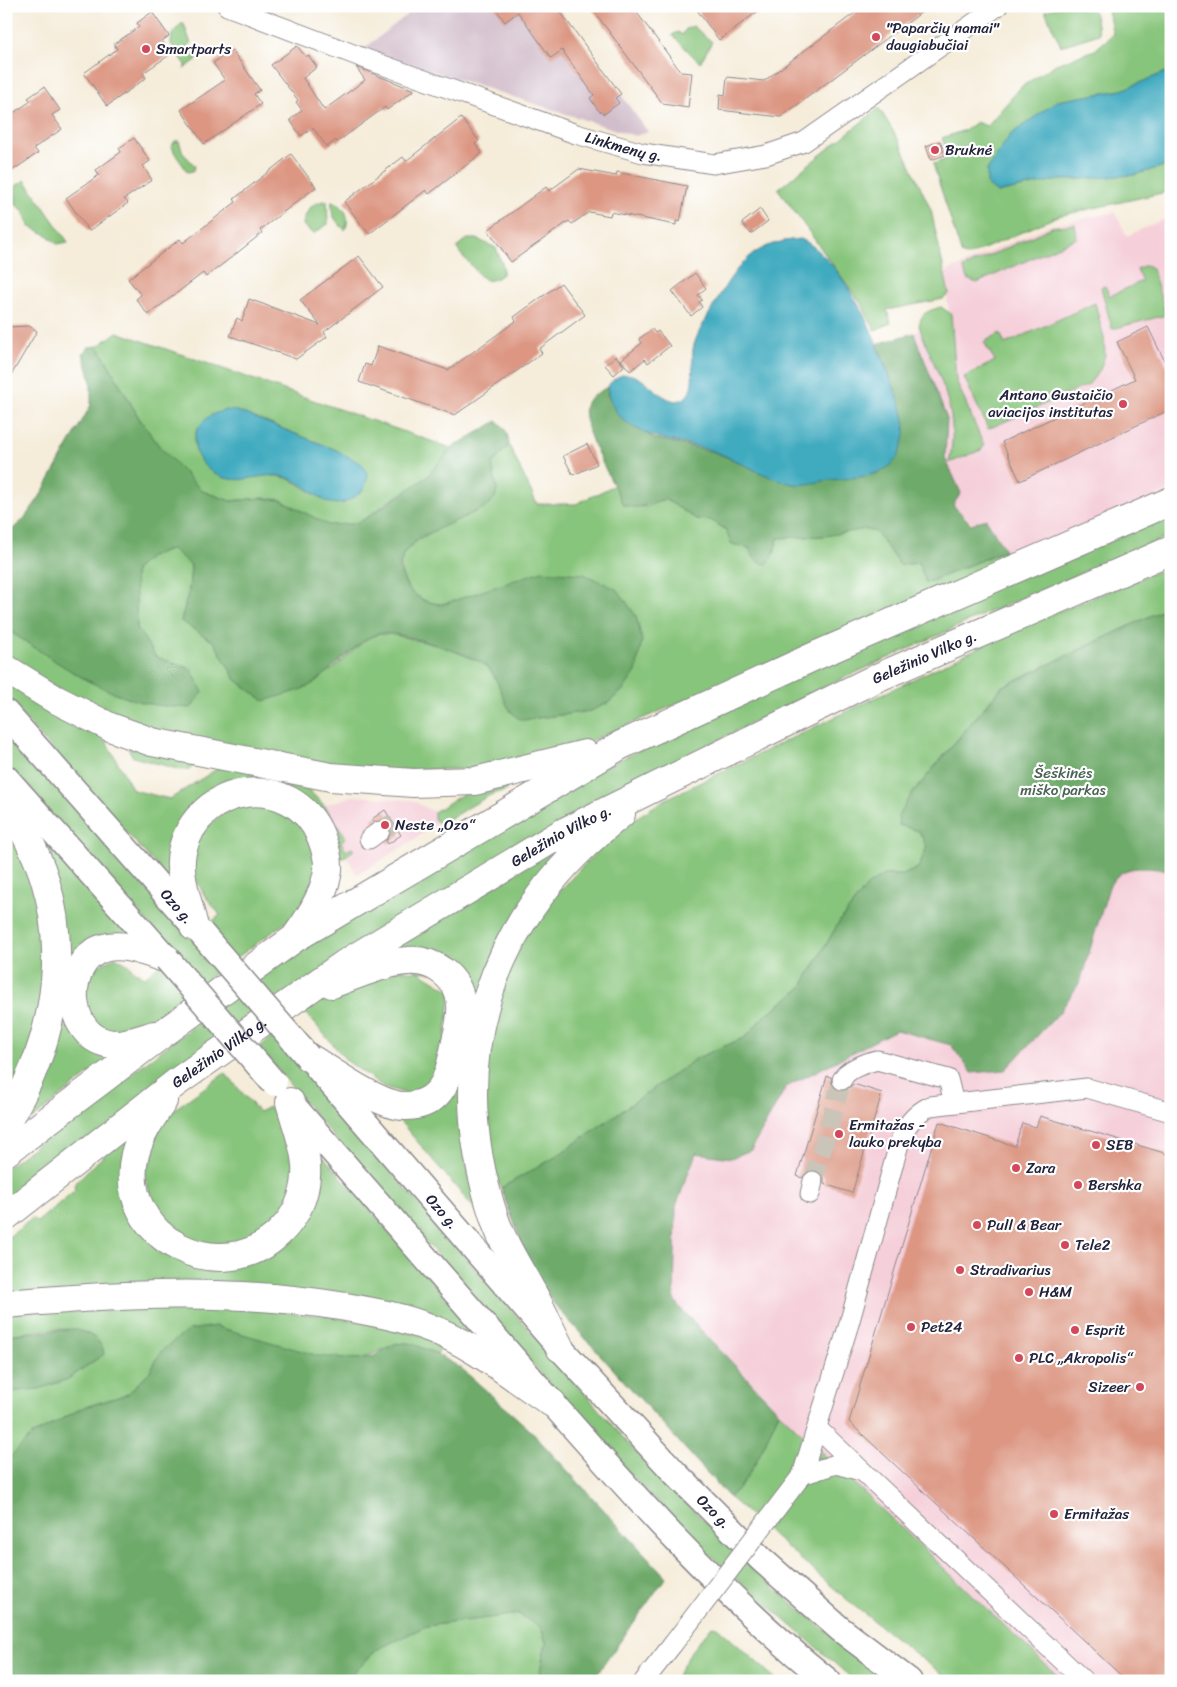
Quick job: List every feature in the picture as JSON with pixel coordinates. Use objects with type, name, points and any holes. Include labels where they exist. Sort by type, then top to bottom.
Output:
[{"type":"highway","points":[[6,1152],[165,1032],[295,938],[621,745],[815,656],[1171,502]]},
{"type":"highway","name":"Geležinio Vilko g.","points":[[6,1216],[176,1082],[346,963],[562,833],[872,680],[1171,550]]},
{"type":"highway","points":[[6,669],[53,698],[110,727],[152,742],[331,777],[413,783],[475,781],[621,745]]},
{"type":"highway","points":[[560,1348],[537,1301],[512,1259],[496,1222],[486,1191],[475,1123],[472,1088],[476,1041],[492,980],[509,944],[533,904],[580,851],[607,826],[661,783]]},
{"type":"highway","points":[[198,930],[182,876],[181,853],[186,838],[196,821],[210,806],[226,797],[257,791],[276,795],[294,802],[309,815],[325,847],[328,872],[319,899],[309,920],[295,938]]},
{"type":"highway","points":[[6,797],[45,879],[56,935],[56,966],[53,996],[38,1060],[23,1093],[6,1122]]},
{"type":"highway","points":[[165,1032],[130,1042],[114,1044],[102,1042],[90,1035],[80,1024],[74,1011],[74,997],[82,965],[90,956],[103,948],[130,947],[167,959]]},
{"type":"highway","points":[[298,997],[407,960],[424,962],[440,968],[454,984],[460,998],[460,1024],[449,1076],[439,1092],[426,1102],[404,1106],[390,1104],[308,1057]]},
{"type":"highway","points":[[176,1082],[142,1135],[135,1155],[136,1192],[146,1216],[166,1241],[183,1250],[202,1256],[221,1258],[241,1256],[259,1250],[274,1239],[288,1224],[298,1208],[304,1193],[306,1166],[282,1092]]},
{"type":"highway","points":[[6,1304],[101,1296],[193,1295],[294,1299],[365,1311],[421,1325],[453,1338],[552,1403]]},
{"type":"main road","name":"Ozo g.","points":[[6,713],[198,930],[560,1348],[675,1473],[761,1559],[840,1629],[909,1681]]},
{"type":"main road","points":[[6,778],[167,959],[626,1487],[715,1581],[798,1657],[828,1681]]},
{"type":"main road","points":[[798,1657],[808,1681]]},
{"type":"street","name":"Linkmenų g.","points":[[227,6],[378,63],[576,134],[643,153],[714,164],[766,155],[804,142],[998,6]]},
{"type":"street","points":[[842,1080],[849,1072],[866,1063],[877,1060],[948,1079],[954,1103]]},
{"type":"street","points":[[644,1681],[802,1475],[818,1429],[903,1130],[919,1111],[930,1106],[1087,1088],[1171,1112]]},
{"type":"street","points":[[818,1429],[1084,1681]]},
{"type":"street","points":[[802,1475],[836,1464],[863,1472]]},
{"type":"shaded area","points":[[418,6],[556,6],[648,132],[635,136],[364,49]]},
{"type":"shaded area","points":[[1115,212],[1127,236],[1171,216],[1171,490],[1012,561],[953,505],[961,493],[945,458],[947,419],[914,333],[949,314],[944,273],[1047,226]]},
{"type":"shaded area","points":[[352,796],[411,800],[434,812],[436,823],[415,839],[357,875],[347,857],[351,855],[352,847],[347,851],[341,842],[346,836],[324,805]]},
{"type":"shaded area","points":[[1128,869],[1171,870],[1171,1681],[1063,1681],[779,1412],[679,1307],[674,1299],[676,1206],[696,1153],[731,1158],[751,1150],[786,1087],[897,1030],[951,1045],[972,1073],[1114,878],[1120,872]]},
{"type":"green space","points":[[1063,6],[1093,6],[1099,34],[1061,46],[1045,11]]},
{"type":"green space","points":[[1107,6],[1171,6],[1171,70],[1122,90],[1057,101],[997,193],[1051,181],[1134,175],[1171,164],[1171,191],[1058,216],[968,256],[962,255],[933,164],[949,158],[942,138],[965,130],[976,122],[987,126],[1021,87],[1056,64],[1095,50],[1113,34]]},
{"type":"green space","points":[[181,24],[184,24],[191,44],[188,47],[199,58],[184,69],[186,65],[171,44],[172,34]]},
{"type":"green space","points":[[693,26],[712,42],[700,63],[672,35],[678,32],[682,35],[686,29]]},
{"type":"green space","points":[[879,108],[901,144],[931,210],[949,294],[943,299],[887,310],[891,323],[875,330],[862,305],[778,189]]},
{"type":"green space","points":[[175,141],[179,141],[183,153],[195,166],[193,171],[187,172],[176,156],[172,146]]},
{"type":"green space","points":[[25,180],[68,242],[57,244],[47,235],[29,226],[23,210],[16,205],[16,186]]},
{"type":"green space","points":[[327,201],[328,224],[313,234],[303,225],[305,216],[313,205]]},
{"type":"green space","points":[[332,201],[337,203],[346,212],[347,225],[345,230],[334,217]]},
{"type":"green space","points":[[1075,224],[1077,238],[977,283],[967,279],[963,268],[1052,227]]},
{"type":"green space","points":[[468,239],[477,239],[496,248],[503,266],[503,273],[492,280],[484,279],[457,248]]},
{"type":"green space","points":[[1146,265],[1152,268],[1166,315],[1112,329],[1101,287],[1105,286],[1110,296],[1142,281],[1137,269]]},
{"type":"green space","points":[[1095,303],[1104,338],[1105,355],[1100,370],[1088,385],[988,429],[964,377],[995,361],[984,342],[1000,333],[1005,344]]},
{"type":"green space","points":[[941,307],[951,314],[956,380],[984,446],[981,450],[949,463],[952,443],[950,409],[940,377],[919,326],[923,315]]},
{"type":"green space","points":[[117,332],[451,448],[427,477],[365,519],[353,524],[328,525],[281,500],[261,498],[231,501],[219,499],[202,491],[191,482],[159,446],[139,418],[98,346]],"holes":[[[237,411],[334,449],[362,464],[345,503],[326,501],[292,480],[273,476],[196,450],[194,441],[197,428]]]},
{"type":"green space","points":[[914,333],[947,419],[945,458],[961,493],[953,505],[971,524],[986,519],[1005,550],[926,583],[919,563],[900,565],[876,532],[866,529],[824,536],[778,538],[773,556],[767,564],[763,564],[755,559],[749,548],[732,544],[725,529],[711,520],[696,519],[665,499],[644,506],[627,506],[622,503],[597,452],[586,424],[584,412],[586,403],[607,387],[608,397],[633,426],[654,438],[714,452],[794,484],[880,473],[905,431],[891,379],[877,344]]},
{"type":"green space","points":[[98,346],[139,418],[159,446],[202,491],[231,501],[261,498],[281,500],[328,525],[353,524],[365,519],[427,477],[451,448],[497,421],[506,431],[509,445],[492,464],[497,490],[495,498],[486,507],[421,537],[404,552],[399,569],[408,589],[422,600],[441,605],[542,571],[584,574],[618,590],[636,616],[642,640],[636,672],[623,690],[608,703],[590,711],[522,720],[509,709],[494,676],[482,663],[446,648],[413,638],[386,633],[377,634],[362,642],[314,683],[264,701],[236,680],[214,642],[181,621],[189,590],[191,565],[172,549],[150,557],[135,570],[137,628],[156,657],[191,669],[203,692],[191,708],[161,706],[136,701],[97,685],[59,664],[6,629],[6,535],[23,520],[39,498],[91,405],[91,380],[83,354],[88,347]]},
{"type":"green space","points":[[509,445],[537,504],[576,504],[615,485],[625,506],[646,507],[665,499],[696,519],[711,520],[725,529],[732,544],[749,548],[755,559],[773,556],[778,538],[824,536],[866,528],[876,532],[900,565],[919,563],[927,583],[1005,550],[1012,561],[590,741],[553,753],[483,769],[368,770],[149,734],[6,664],[6,629],[86,680],[121,695],[155,705],[191,669],[156,657],[137,628],[135,570],[150,557],[173,549],[191,565],[189,590],[181,621],[214,642],[236,680],[332,670],[366,639],[378,634],[391,634],[444,647],[483,663],[495,675],[511,712],[522,720],[590,711],[608,703],[623,690],[471,596],[441,604],[428,602],[413,593],[403,577],[400,567],[402,559],[405,551],[411,545],[457,518],[497,489],[492,464]]},
{"type":"green space","points":[[1171,511],[1171,535],[985,614],[809,694],[597,802],[6,1200],[6,1168],[268,970],[584,777],[844,652]]},
{"type":"green space","points":[[1171,566],[1171,606],[1001,687],[911,795],[899,825],[919,831],[927,847],[918,868],[903,875],[884,875],[868,885],[839,922],[801,988],[763,1017],[746,1037],[697,1058],[554,1158],[501,1188],[485,1157],[481,1132],[493,1002],[534,918],[617,830],[664,800],[1025,625]]},
{"type":"green space","name":"Šeškinės miško parkas","points":[[1171,606],[1171,870],[1135,868],[1121,873],[1115,879],[1109,887],[1080,982],[1059,1013],[1005,1070],[972,1073],[951,1045],[896,1030],[786,1087],[751,1150],[731,1158],[696,1153],[676,1206],[674,1299],[679,1307],[779,1412],[752,1469],[738,1489],[729,1497],[554,1304],[529,1263],[501,1188],[554,1158],[697,1058],[746,1037],[763,1017],[801,988],[839,922],[868,885],[884,875],[903,875],[918,868],[927,847],[919,831],[899,825],[898,816],[911,795],[1002,687]]},
{"type":"green space","points":[[6,675],[99,729],[133,790],[170,799],[223,765],[300,782],[324,805],[346,837],[341,842],[346,851],[353,847],[353,851],[343,858],[339,856],[334,839],[235,784],[171,882],[6,698]]},
{"type":"green space","points":[[6,730],[191,939],[220,915],[205,896],[193,875],[196,839],[227,808],[266,801],[300,819],[321,864],[297,914],[144,1025],[108,1035],[83,1010],[90,971],[115,957],[145,977],[174,952],[6,765]]},
{"type":"green space","points":[[121,736],[202,761],[190,769],[181,770],[133,757]]},
{"type":"green space","points":[[506,786],[507,790],[490,795],[440,824],[434,819],[434,812],[463,794]]},
{"type":"green space","points":[[18,807],[136,941],[117,938],[67,1006],[119,1050],[11,1136],[64,1007]]},
{"type":"green space","points":[[6,813],[40,881],[47,1005],[6,1109]]},
{"type":"green space","points":[[580,834],[471,1014],[458,973],[357,969]]},
{"type":"green space","points":[[411,967],[451,991],[441,1074],[418,1097],[384,1087],[347,1061],[304,1011],[333,991]]},
{"type":"green space","points":[[273,1037],[641,1458],[757,1573],[885,1681],[855,1681],[710,1555],[622,1466],[326,1128],[259,1047]]},
{"type":"green space","points":[[463,1063],[463,1142],[470,1182],[479,1214],[393,1113]]},
{"type":"green space","points":[[225,1073],[259,1112],[269,1107],[291,1135],[295,1197],[257,1241],[195,1245],[158,1219],[141,1164],[165,1116]]},
{"type":"green space","points":[[129,1134],[157,1243],[277,1250],[304,1134],[494,1353],[411,1314],[6,1294],[6,1239],[33,1218],[37,1222],[75,1190],[74,1185],[89,1169]]},
{"type":"green space","points":[[160,1302],[331,1316],[445,1340],[437,1354],[405,1343],[392,1345],[359,1359],[162,1350],[150,1371],[128,1394],[82,1408],[31,1436],[6,1461],[6,1392],[39,1389],[68,1379],[104,1354],[99,1342],[77,1330],[48,1330],[6,1335],[6,1313]]},
{"type":"green space","points":[[215,1326],[319,1356],[359,1359],[374,1356],[394,1344],[410,1343],[437,1354],[461,1368],[529,1429],[666,1577],[592,1681],[538,1681],[546,1642],[541,1628],[519,1614],[426,1626],[378,1649],[344,1681],[7,1681],[6,1622],[9,1614],[6,1585],[6,1461],[31,1436],[82,1408],[128,1394],[150,1371],[162,1350],[189,1330]]},
{"type":"green space","points":[[74,1329],[97,1340],[104,1354],[68,1379],[39,1389],[6,1392],[6,1335]]},
{"type":"green space","points":[[779,1412],[1063,1681],[951,1681],[858,1609],[729,1497],[738,1489],[752,1469]]},
{"type":"green space","points":[[519,1614],[541,1628],[546,1642],[538,1681],[344,1681],[378,1649],[426,1626]]},
{"type":"green space","points":[[712,1626],[717,1627],[778,1681],[674,1681],[691,1651]]},
{"type":"water","points":[[1171,70],[1171,164],[1134,175],[1051,181],[997,193],[987,185],[987,170],[1010,135],[1057,101],[1122,90]]},
{"type":"water","points":[[801,239],[813,246],[837,271],[873,334],[902,409],[904,420],[904,438],[898,456],[892,464],[874,474],[807,484],[793,484],[763,474],[716,452],[666,440],[634,428],[622,418],[612,405],[607,387],[618,377],[628,374],[639,378],[667,398],[677,401],[686,397],[691,387],[693,349],[696,338],[737,269],[746,260],[769,245]]},
{"type":"water","points":[[226,410],[237,411],[334,449],[362,464],[368,475],[364,489],[351,499],[341,503],[332,503],[323,500],[307,488],[285,477],[270,475],[240,480],[225,478],[212,472],[203,464],[197,454],[196,433],[202,423],[212,415]]},
{"type":"building","points":[[494,6],[556,6],[621,94],[615,98],[619,103],[604,114],[598,110],[590,98],[594,95],[562,50],[551,58],[518,12],[505,22]]},
{"type":"building","points":[[590,6],[632,6],[681,72],[692,73],[688,108],[663,104]]},
{"type":"building","points":[[694,6],[765,6],[719,40]]},
{"type":"building","points":[[864,6],[930,6],[781,117],[719,110],[720,94],[725,95],[727,77],[764,81]]},
{"type":"building","points":[[152,12],[169,36],[162,41],[171,54],[143,73],[146,78],[107,106],[84,73],[117,49],[114,44],[139,27],[137,23]]},
{"type":"building","points":[[297,46],[306,57],[308,55],[317,67],[303,78],[324,110],[365,80],[356,67],[414,90],[387,110],[385,107],[337,142],[336,140],[327,147],[313,128],[301,136],[290,120],[302,110],[296,102],[298,100],[271,65]]},
{"type":"building","points":[[232,50],[260,90],[254,94],[261,104],[204,144],[181,110],[225,80],[213,63]]},
{"type":"building","points":[[44,87],[60,110],[52,115],[62,129],[34,148],[38,153],[6,175],[6,132],[11,128],[6,118],[31,101],[28,98]]},
{"type":"building","points":[[461,118],[479,141],[475,144],[482,153],[429,194],[426,190],[369,234],[344,202],[403,157],[406,161]]},
{"type":"building","points":[[134,138],[150,161],[143,166],[152,180],[124,199],[128,203],[89,231],[66,198],[99,175],[96,170],[121,152],[119,148]]},
{"type":"building","points":[[940,141],[945,155],[931,160],[926,146]]},
{"type":"building","points":[[291,154],[316,187],[260,230],[262,233],[206,277],[203,273],[148,315],[136,299],[141,295],[128,279],[180,239],[183,243],[236,202],[234,199]]},
{"type":"building","points":[[579,169],[616,176],[617,172],[687,186],[680,222],[676,221],[676,225],[611,212],[610,216],[589,212],[572,224],[569,221],[511,262],[488,230],[546,187],[549,191]]},
{"type":"building","points":[[760,209],[768,221],[751,234],[742,223]]},
{"type":"building","points":[[359,256],[383,287],[324,332],[327,337],[296,359],[230,336],[237,318],[242,321],[249,299],[320,325],[300,300]]},
{"type":"building","points":[[695,273],[706,288],[698,295],[702,300],[699,302],[702,307],[691,316],[672,291]]},
{"type":"building","points":[[561,283],[585,315],[539,349],[542,353],[455,415],[359,382],[365,364],[371,366],[378,346],[448,370],[516,321],[514,317]]},
{"type":"building","points":[[29,326],[37,331],[6,384],[6,327]]},
{"type":"building","points":[[1148,327],[1171,374],[1171,409],[1020,481],[1002,442],[1135,379],[1117,342]]},
{"type":"building","points":[[652,329],[655,333],[658,331],[670,346],[648,363],[645,359],[630,371],[621,360],[642,343],[639,339]]},
{"type":"building","points":[[616,356],[624,366],[614,375],[605,365]]},
{"type":"building","points":[[587,444],[597,464],[573,475],[563,456]]},
{"type":"building","points":[[385,810],[401,835],[388,844],[386,841],[390,835],[389,825],[384,821],[373,822],[372,819]]},
{"type":"building","name":"Ermitažas - lauko prekyba","points":[[827,1076],[831,1077],[832,1085],[837,1090],[847,1090],[853,1084],[882,1093],[852,1193],[824,1184],[824,1177],[816,1170],[809,1170],[802,1178],[797,1176]]},
{"type":"building","name":"PLC „Akropolis“","points":[[1040,1116],[1171,1155],[1171,1670],[1168,1681],[1127,1681],[849,1422],[939,1122],[1015,1146],[1022,1123],[1036,1127]]},
{"type":"tunnel","points":[[380,831],[393,823]]},
{"type":"tunnel","points":[[813,1181],[842,1080]]},
{"type":"place","name":"\"Paparčių namai\" daugiabučiai","points":[[876,37]]},
{"type":"place","name":"Smartparts","points":[[146,49]]},
{"type":"place","name":"Bruknė","points":[[935,150]]},
{"type":"place","name":"Antano Gustaičio aviacijos institutas","points":[[1123,404]]},
{"type":"place","name":"Neste „Ozo“","points":[[385,825]]},
{"type":"place","name":"Ermitažas - lauko prekyba","points":[[839,1134]]},
{"type":"place","name":"SEB","points":[[1096,1145]]},
{"type":"place","name":"Zara","points":[[1016,1168]]},
{"type":"place","name":"Bershka","points":[[1078,1185]]},
{"type":"place","name":"Pull & Bear","points":[[977,1225]]},
{"type":"place","name":"Tele2","points":[[1065,1245]]},
{"type":"place","name":"Stradivarius","points":[[960,1270]]},
{"type":"place","name":"H&M","points":[[1029,1292]]},
{"type":"place","name":"Pet24","points":[[911,1327]]},
{"type":"place","name":"Esprit","points":[[1075,1330]]},
{"type":"place","name":"PLC „Akropolis“","points":[[1019,1358]]},
{"type":"place","name":"Sizeer","points":[[1140,1387]]},
{"type":"place","name":"Ermitažas","points":[[1054,1514]]}]
